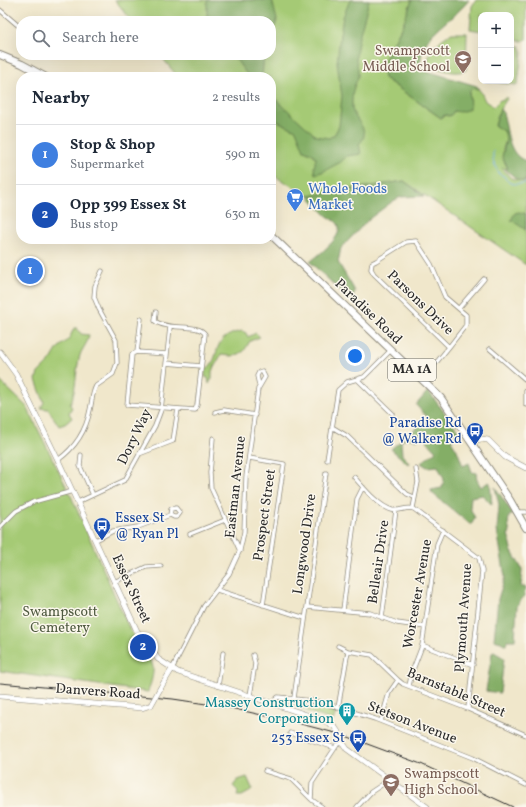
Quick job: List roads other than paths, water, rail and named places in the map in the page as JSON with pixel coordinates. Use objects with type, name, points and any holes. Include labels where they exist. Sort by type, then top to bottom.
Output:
[{"type":"highway","points":[[0,55],[37,72]]},
{"type":"highway","name":"Paradise Road","points":[[276,241],[391,350],[446,405],[518,512],[526,528]]},
{"type":"main road","name":"Essex Street","points":[[0,352],[16,374],[73,491],[141,638],[158,659],[172,669],[332,724],[338,732],[341,741]]},
{"type":"main road","points":[[471,441],[481,439],[488,440],[505,457],[526,468]]},
{"type":"main road","name":"Danvers Road","points":[[0,696],[142,708],[151,705],[172,669]]},
{"type":"main road","points":[[341,741],[347,749],[427,807]]},
{"type":"street","points":[[0,10],[16,24]]},
{"type":"street","name":"Parsons Drive","points":[[422,380],[449,347],[467,322],[466,315],[442,293],[431,264],[416,241],[406,242],[372,263],[371,269],[374,274],[449,347]]},
{"type":"street","points":[[58,460],[73,447],[82,435],[90,412],[96,386],[113,374],[117,367],[116,340],[94,297],[95,286],[102,272]]},
{"type":"street","points":[[459,308],[484,279]]},
{"type":"street","points":[[156,312],[156,323],[170,327],[202,330],[205,338],[196,408],[190,410],[127,405],[132,354],[137,352],[167,354]]},
{"type":"street","points":[[137,352],[141,319]]},
{"type":"street","name":"Dory Way","points":[[78,502],[124,480],[155,426],[161,407],[170,327]]},
{"type":"street","points":[[490,349],[526,380]]},
{"type":"street","points":[[328,460],[338,390],[347,382],[364,377],[391,350]]},
{"type":"street","points":[[166,363],[201,366]]},
{"type":"street","points":[[358,380],[393,414]]},
{"type":"street","name":"Eastman Avenue","points":[[172,669],[204,606],[229,574],[240,551],[244,532],[245,492],[259,385]]},
{"type":"street","points":[[526,391],[526,404]]},
{"type":"street","points":[[139,455],[173,441],[178,409]]},
{"type":"street","points":[[215,412],[220,410],[255,415]]},
{"type":"street","points":[[332,427],[347,436],[407,494],[414,497]]},
{"type":"street","points":[[213,438],[210,484],[213,496],[240,551]]},
{"type":"street","points":[[81,455],[80,466],[93,495]]},
{"type":"street","name":"Prospect Street","points":[[249,458],[284,464],[263,605]]},
{"type":"street","points":[[354,477],[386,507],[396,510],[413,508],[418,482],[416,469]]},
{"type":"street","name":"Longwood Drive","points":[[294,698],[326,473]]},
{"type":"street","points":[[343,610],[357,500],[363,487]]},
{"type":"street","points":[[0,527],[16,511],[28,504],[73,491]]},
{"type":"street","name":"Plymouth Avenue","points":[[413,508],[474,552],[480,558],[482,563],[468,709]]},
{"type":"street","name":"Belleair Drive","points":[[382,618],[396,510]]},
{"type":"street","points":[[518,512],[526,512]]},
{"type":"street","points":[[96,540],[116,530],[138,528],[170,515]]},
{"type":"street","points":[[190,534],[225,520]]},
{"type":"street","name":"Worcester Avenue","points":[[409,686],[412,672],[422,645],[437,544],[443,530]]},
{"type":"street","points":[[114,582],[146,567],[161,566]]},
{"type":"street","points":[[217,590],[305,618]]},
{"type":"street","points":[[307,607],[370,613],[397,623],[425,627]]},
{"type":"street","points":[[422,645],[473,665]]},
{"type":"street","points":[[338,646],[348,651],[372,655],[398,680]]},
{"type":"street","points":[[338,708],[348,651]]},
{"type":"street","points":[[218,686],[223,653]]},
{"type":"street","points":[[250,696],[256,664],[253,655]]},
{"type":"street","name":"Barnstable Street","points":[[381,721],[389,693],[398,680],[526,735]]},
{"type":"street","name":"Stetson Avenue","points":[[275,705],[286,698],[315,701],[381,721],[473,758],[526,785]]},
{"type":"street","points":[[290,733],[335,748]]},
{"type":"street","points":[[312,800],[312,784],[341,741]]},
{"type":"street","points":[[265,771],[291,778],[312,800],[322,807]]},
{"type":"street","points":[[357,807],[371,792],[389,780]]},
{"type":"waterway","points":[[493,151],[493,160],[499,174],[504,176],[510,183],[526,183]]},
{"type":"railway","points":[[0,683],[173,699],[226,707],[293,722],[343,735],[421,764],[513,807]]},
{"type":"place","name":"Swampscott Middle School","points":[[463,74]]},
{"type":"place","name":"Whole Foods Market","points":[[295,212]]},
{"type":"place","name":"Stop & Shop","points":[[30,271]]},
{"type":"place","name":"Paradise Rd @ Walker Rd","points":[[475,446]]},
{"type":"place","name":"Essex St @ Ryan Pl","points":[[102,541]]},
{"type":"place","name":"Opp 399 Essex St","points":[[143,647]]},
{"type":"place","name":"Massey Construction Corporation","points":[[347,726]]},
{"type":"place","name":"253 Essex St","points":[[358,753]]},
{"type":"place","name":"Swampscott High School","points":[[391,797]]},
{"type":"park label","name":"Swampscott Cemetery","points":[[60,620]]}]
